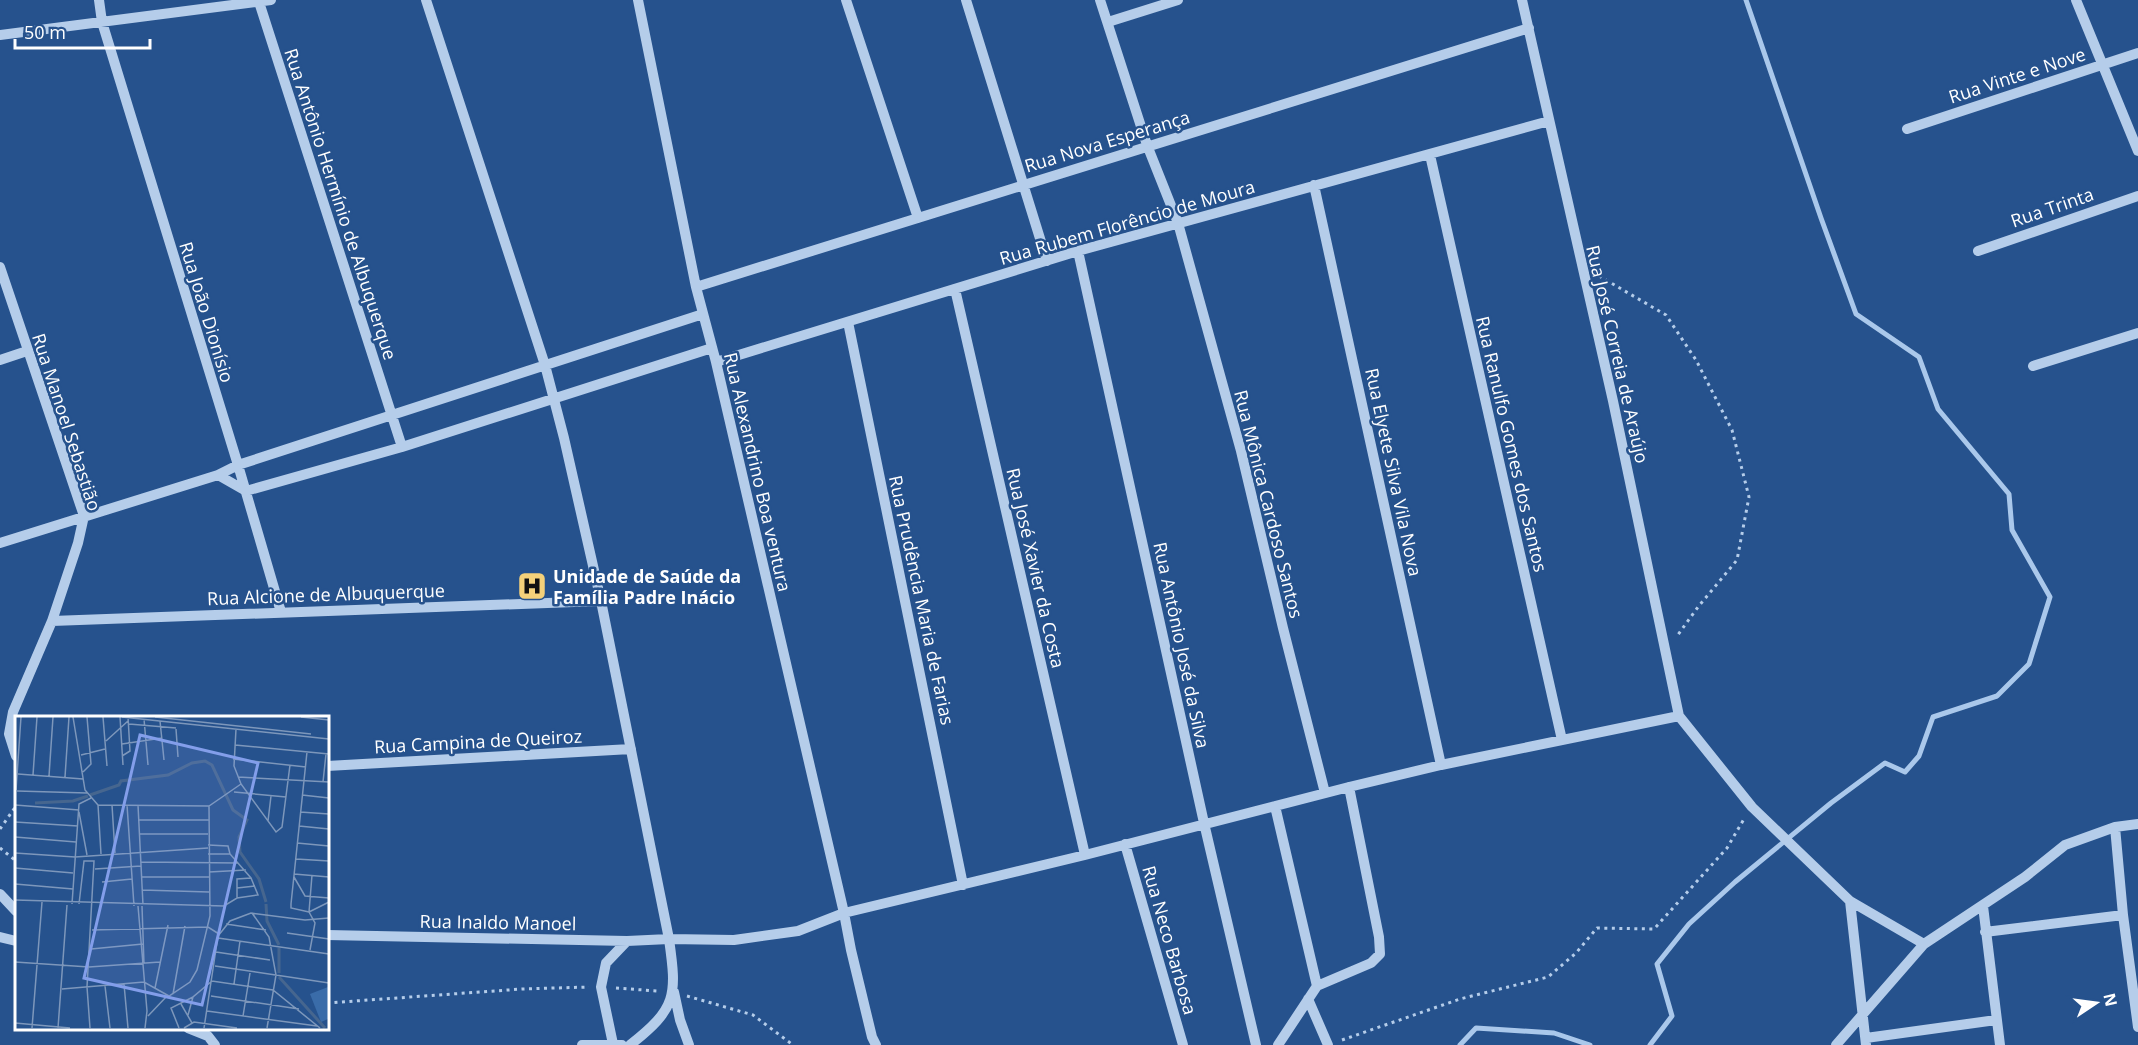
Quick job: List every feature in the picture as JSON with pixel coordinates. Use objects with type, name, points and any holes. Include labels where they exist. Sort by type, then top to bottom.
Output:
[{"type":"street","name":"Rua João Dionísio","points":[[99,0],[102,22],[281,612]]},
{"type":"street","points":[[0,35],[272,0]]},
{"type":"street","points":[[426,0],[554,399],[601,601],[669,939],[674,992],[680,1020],[689,1045]]},
{"type":"street","name":"Rua Alexandrino Boa ventura","points":[[638,0],[696,287],[716,362],[851,950],[872,1037],[876,1045]]},
{"type":"street","points":[[846,0],[918,218]]},
{"type":"street","points":[[966,0],[1047,261]]},
{"type":"street","name":"Rua Mônica Cardoso Santos","points":[[1100,0],[1147,145],[1178,223],[1241,451],[1325,794]]},
{"type":"street","points":[[1108,22],[1178,0]]},
{"type":"street","name":"Rua José Correia de Araújo","points":[[1522,0],[1613,401],[1679,716]]},
{"type":"street","points":[[2076,0],[2138,151]]},
{"type":"street","name":"Rua Antônio Hermínio de Albuquerque","points":[[259,2],[402,447]]},
{"type":"street","name":"Rua Nova Esperança","points":[[696,287],[1528,28]]},
{"type":"street","name":"Rua Vinte e Nove","points":[[1907,129],[2138,53]]},
{"type":"street","name":"Rua Rubem Florêncio de Moura","points":[[716,362],[1078,251],[1549,121]]},
{"type":"street","name":"Rua Ranulfo Gomes dos Santos","points":[[1430,155],[1562,740]]},
{"type":"street","name":"Rua Elyete Silva Vila Nova","points":[[1314,185],[1441,765]]},
{"type":"street","name":"Rua Trinta","points":[[1978,251],[2138,196]]},
{"type":"street","name":"Rua Antônio José da Silva","points":[[1078,251],[1204,823],[1256,1045]]},
{"type":"street","name":"Rua Manoel Sebastião","points":[[0,267],[84,516],[78,543],[52,621],[5,732],[15,754]]},
{"type":"street","name":"Rua José Xavier da Costa","points":[[955,289],[1085,855]]},
{"type":"street","points":[[0,543],[218,475],[238,465],[703,314]]},
{"type":"street","name":"Rua Prudência Maria de Farias","points":[[848,322],[963,885]]},
{"type":"street","points":[[2033,366],[2138,333]]},
{"type":"street","points":[[218,475],[246,491],[402,447],[712,348]]},
{"type":"street","points":[[0,360],[27,351]]},
{"type":"street","name":"Rua Alcione de Albuquerque","points":[[52,621],[601,601]]},
{"type":"street","points":[[1679,716],[1752,807],[1850,902],[1924,944]]},
{"type":"street","name":"Rua Inaldo Manoel","points":[[328,935],[627,941],[734,940],[798,931],[844,913],[1085,855],[1349,787],[1441,765],[1679,716]]},
{"type":"street","name":"Rua Campina de Queiroz","points":[[328,766],[631,749]]},
{"type":"street","points":[[1278,1045],[1317,986],[1371,963],[1380,954],[1349,787]]},
{"type":"street","points":[[1275,806],[1317,986]]},
{"type":"street","points":[[1836,1045],[1924,944],[2025,878],[2065,845],[2115,827],[2138,824]]},
{"type":"street","points":[[2115,827],[2123,915],[2138,1027]]},
{"type":"street","name":"Rua Neco Barbosa","points":[[1125,844],[1183,1045]]},
{"type":"street","points":[[0,894],[15,910]]},
{"type":"street","points":[[1850,902],[1866,1042],[1996,1020]]},
{"type":"street","points":[[1983,906],[2000,1045]]},
{"type":"street","points":[[1985,932],[2123,915]]},
{"type":"street","points":[[0,938],[15,940]]},
{"type":"street","points":[[589,1045],[617,1045],[601,987],[606,963],[627,941]]},
{"type":"street","points":[[630,1045],[665,1012],[674,992]]},
{"type":"street","points":[[1308,999],[1328,1045]]},
{"type":"street","points":[[190,1030],[211,1041]]},
{"type":"path","points":[[1582,267],[1666,315],[1696,360],[1732,430],[1749,497],[1737,560],[1698,607],[1665,653]]},
{"type":"path","points":[[0,829],[15,807]]},
{"type":"path","points":[[1328,1045],[1460,999],[1548,977],[1576,953],[1597,928],[1654,929],[1726,848],[1752,807]]},
{"type":"path","points":[[0,848],[15,860]]},
{"type":"path","points":[[328,1003],[522,989],[601,987],[674,992],[753,1015],[793,1045]]},
{"type":"waterway","points":[[1650,1045],[1672,1016],[1657,964],[1689,924],[1735,882],[1831,803],[1885,763],[1905,772],[1919,756],[1933,717],[1997,696],[2029,664],[2050,597],[2012,530],[2009,494],[1938,409],[1919,357],[1856,314],[1746,0]]},
{"type":"waterway","points":[[1460,1045],[1476,1028],[1554,1033],[1590,1045]]},
{"type":"place","name":"Unidade de Saúde da Família Padre Inácio","points":[[532,586]]}]
